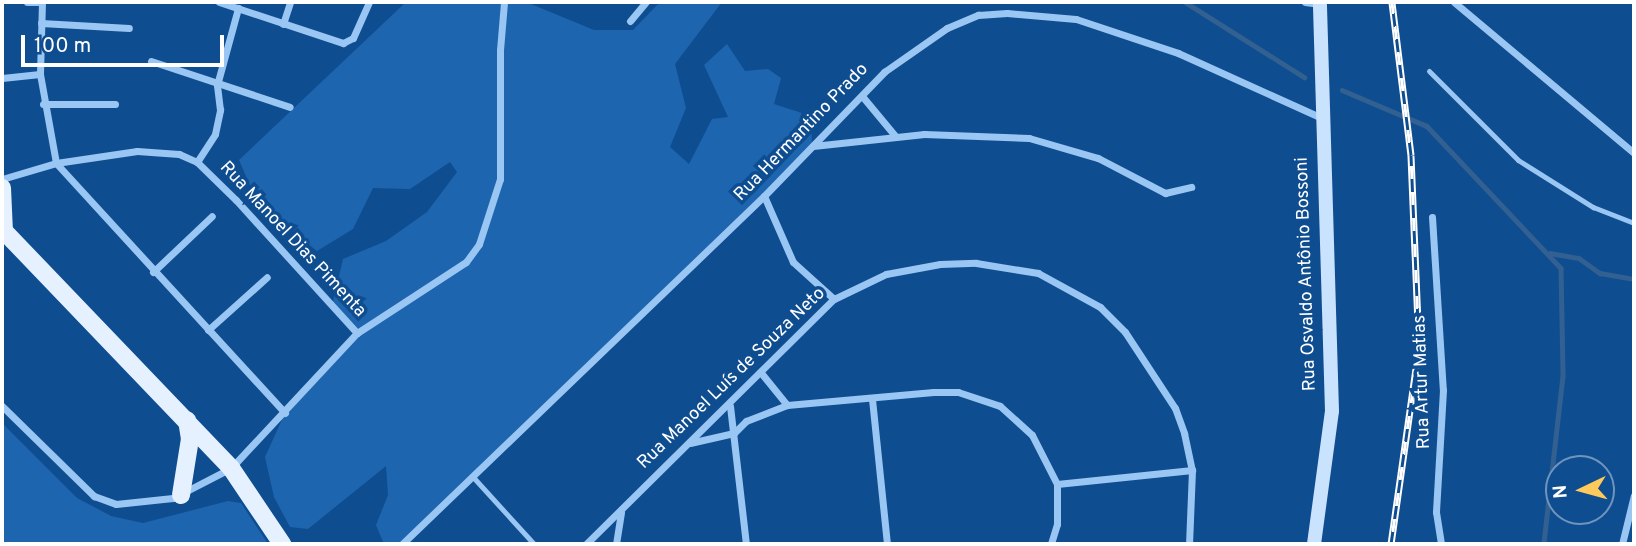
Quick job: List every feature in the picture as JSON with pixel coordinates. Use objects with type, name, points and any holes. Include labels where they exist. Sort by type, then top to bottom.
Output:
[{"type":"main road","points":[[2,190],[3,231],[231,468],[282,544]]},
{"type":"main road","points":[[181,495],[190,439],[187,420]]},
{"type":"street","points":[[27,2],[43,2],[40,74],[43,104],[56,163],[285,413]]},
{"type":"street","points":[[219,2],[343,43],[353,38],[369,2]]},
{"type":"street","points":[[283,23],[289,2]]},
{"type":"street","points":[[2,406],[94,496],[116,504],[141,504],[181,495],[231,468],[357,333],[466,262],[479,244],[500,178],[500,50],[504,2]]},
{"type":"street","points":[[630,20],[646,2]]},
{"type":"street","name":"Rua Osvaldo Antônio Bossoni","points":[[1314,544],[1332,411],[1315,2]]},
{"type":"street","points":[[1454,2],[1634,153]]},
{"type":"street","points":[[197,162],[215,134],[220,110],[217,85],[238,8]]},
{"type":"street","name":"Rua Hermantino Prado","points":[[402,544],[764,196],[884,72],[931,36],[978,15],[1029,14],[1114,29],[1178,53],[1320,117]]},
{"type":"street","points":[[41,23],[129,28]]},
{"type":"street","points":[[151,61],[289,107]]},
{"type":"street","points":[[2,78],[40,74]]},
{"type":"street","points":[[862,96],[897,137]]},
{"type":"street","points":[[43,104],[115,104]]},
{"type":"street","points":[[812,146],[897,137],[984,134],[1029,138],[1098,158],[1165,193],[1191,187]]},
{"type":"street","name":"Rua Manoel Dias Pimenta","points":[[2,190],[56,163],[137,151],[179,154],[197,162],[357,333]]},
{"type":"street","points":[[764,196],[793,262],[834,299]]},
{"type":"street","points":[[153,272],[212,216]]},
{"type":"street","name":"Rua Artur Matias","points":[[1432,217],[1443,390],[1443,452],[1436,512],[1441,544]]},
{"type":"street","name":"Rua Manoel Luís de Souza Neto","points":[[586,544],[730,406],[834,299],[886,274],[940,264],[1013,267],[1059,283],[1100,307],[1152,369],[1175,408],[1192,470],[1189,544]]},
{"type":"street","points":[[208,330],[267,277]]},
{"type":"street","points":[[762,374],[787,405]]},
{"type":"street","points":[[689,443],[734,433],[746,421],[787,405],[958,392],[1000,406],[1032,435],[1057,484],[1057,524],[1051,544]]},
{"type":"street","points":[[872,400],[887,544]]},
{"type":"street","points":[[730,406],[747,544]]},
{"type":"street","points":[[1057,484],[1192,470]]},
{"type":"street","points":[[1622,544],[1634,495]]},
{"type":"street","points":[[616,544],[621,512]]},
{"type":"lane","points":[[1429,71],[1518,160],[1572,196],[1634,223]]},
{"type":"lane","points":[[473,477],[534,544]]},
{"type":"shaded area","points":[[406,2],[526,2],[594,30],[633,30],[660,2],[722,2],[675,64],[686,108],[670,147],[689,164],[712,119],[728,117],[704,65],[727,44],[745,71],[768,69],[781,78],[774,104],[811,116],[812,146],[402,544],[384,544],[376,525],[388,495],[386,466],[308,529],[290,527],[274,497],[265,457],[285,413],[357,333],[332,306],[343,259],[386,241],[427,212],[457,172],[450,162],[410,189],[373,188],[353,229],[317,251],[258,204],[239,160]]},
{"type":"shaded area","points":[[2,423],[77,498],[111,516],[143,523],[228,501],[241,503],[268,544],[2,544]]},
{"type":"waterway","points":[[1185,2],[1304,77]]},
{"type":"waterway","points":[[1342,90],[1427,126],[1561,268],[1563,376],[1544,544]]},
{"type":"waterway","points":[[1550,253],[1579,258],[1600,273],[1634,279]]},
{"type":"railway","points":[[1391,544],[1419,347],[1411,155],[1392,2]]}]
